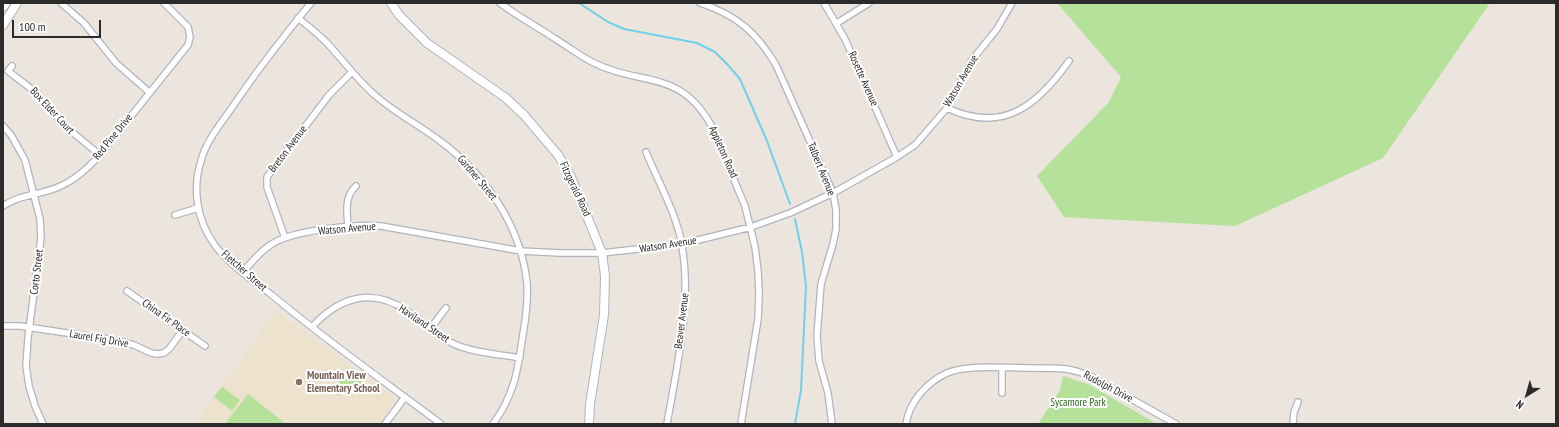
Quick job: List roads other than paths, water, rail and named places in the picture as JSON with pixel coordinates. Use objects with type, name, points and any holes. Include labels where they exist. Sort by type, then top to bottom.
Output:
[{"type":"main road","points":[[3,7],[6,3]]},
{"type":"main road","points":[[3,25],[17,3]]},
{"type":"main road","name":"Fitzgerald Road","points":[[391,3],[414,31],[427,43],[506,98],[524,115],[558,155],[571,177],[602,253],[605,276],[606,301],[590,404],[589,424]]},
{"type":"street","points":[[61,3],[84,23],[116,63],[149,92]]},
{"type":"street","name":"Red Pine Drive","points":[[3,206],[17,199],[55,188],[71,181],[86,170],[100,155],[188,45],[190,30],[185,23],[164,3]]},
{"type":"street","name":"Fletcher Street","points":[[311,3],[248,84],[206,147],[197,175],[196,185],[198,208],[204,227],[214,244],[226,258],[312,327],[441,424]]},
{"type":"street","name":"Appleton Road","points":[[500,3],[591,61],[616,72],[668,84],[683,92],[696,103],[711,125],[739,191],[751,227],[758,271],[758,319],[741,424]]},
{"type":"street","name":"Talbert Avenue","points":[[700,3],[716,8],[736,19],[752,32],[766,47],[776,65],[833,193],[836,210],[836,229],[834,244],[821,284],[817,336],[819,361],[828,393],[832,424]]},
{"type":"street","name":"Rosette Avenue","points":[[824,3],[837,23],[897,157]]},
{"type":"street","points":[[837,23],[869,3]]},
{"type":"street","name":"Watson Avenue","points":[[243,272],[263,250],[273,243],[285,238],[304,233],[366,225],[381,226],[521,251],[560,254],[602,253],[682,244],[751,227],[790,213],[833,193],[897,157],[915,145],[947,108],[972,60],[997,29],[1012,3]]},
{"type":"street","name":"Gardner Street","points":[[298,18],[325,41],[351,73],[383,102],[442,142],[470,167],[501,207],[514,233],[521,251],[527,294],[526,316],[516,382],[508,401],[493,424]]},
{"type":"street","points":[[947,108],[961,114],[978,118],[998,117],[1015,113],[1036,99],[1062,72],[1069,61]]},
{"type":"street","name":"Box Elder Court","points":[[12,66],[8,71],[34,91],[66,127],[100,155]]},
{"type":"street","name":"Breton Avenue","points":[[285,238],[267,187],[267,177],[329,95],[351,73]]},
{"type":"street","name":"Corto Street","points":[[3,126],[11,135],[25,160],[35,194],[40,219],[41,238],[26,366],[35,406],[43,424]]},
{"type":"street","name":"Beaver Avenue","points":[[646,152],[673,216],[682,244],[686,276],[685,309],[668,424]]},
{"type":"street","points":[[348,227],[347,198],[350,191],[356,186]]},
{"type":"street","points":[[175,215],[198,208]]},
{"type":"street","name":"China Fir Place","points":[[127,291],[205,346]]},
{"type":"street","name":"Haviland Street","points":[[312,327],[323,314],[336,305],[353,299],[369,298],[385,300],[398,306],[441,337],[467,349],[520,358]]},
{"type":"street","points":[[430,329],[446,308]]},
{"type":"street","name":"Laurel Fig Drive","points":[[3,326],[30,328],[114,340],[134,345],[151,353],[157,354],[169,349],[183,330]]},
{"type":"street","points":[[1002,368],[1002,393]]},
{"type":"street","name":"Rudolph Drive","points":[[906,424],[911,408],[926,387],[936,379],[948,373],[959,370],[1010,368],[1065,369],[1077,371],[1092,377],[1176,424]]},
{"type":"street","points":[[385,424],[406,397]]},
{"type":"street","points":[[1293,424],[1294,412],[1298,402]]},
{"type":"waterway","points":[[579,3],[608,22],[624,29],[697,43],[715,52],[740,79],[767,141],[790,204]]},
{"type":"waterway","points":[[795,219],[802,252],[806,286],[801,390],[795,424]]},
{"type":"place","name":"Mountain View Elementary School","points":[[299,382]]},
{"type":"park label","name":"Sycamore Park","points":[[1078,403]]}]
